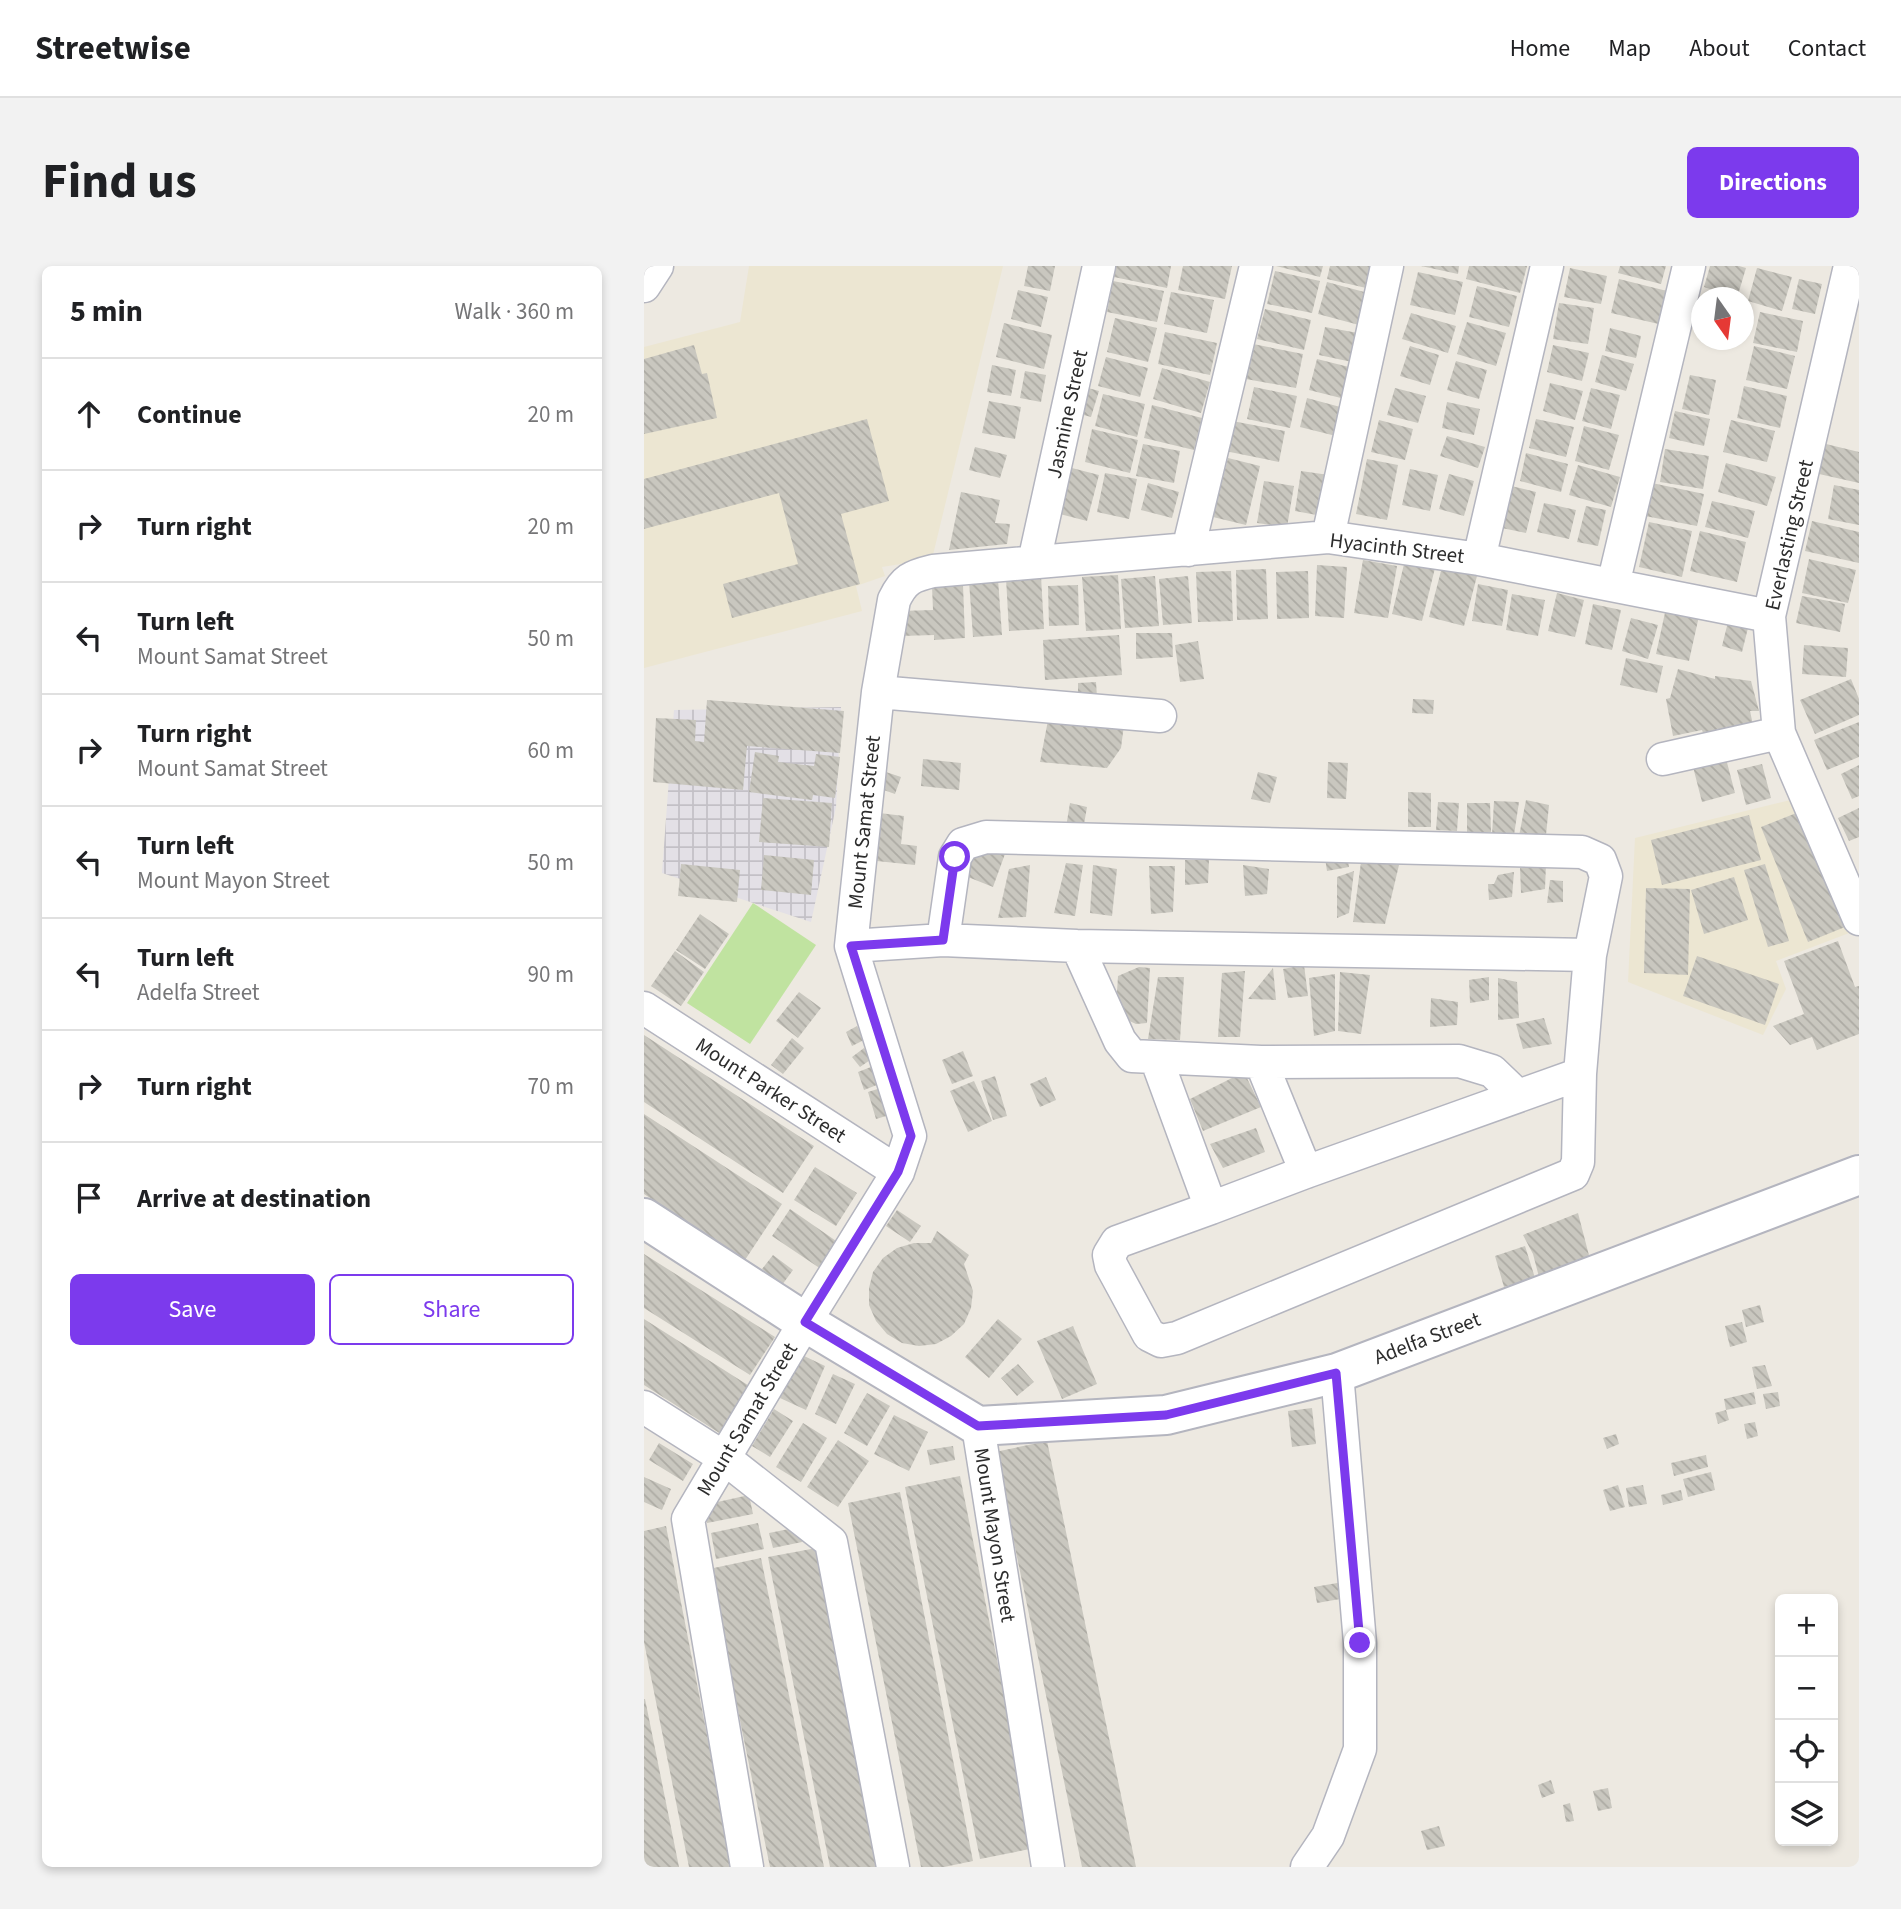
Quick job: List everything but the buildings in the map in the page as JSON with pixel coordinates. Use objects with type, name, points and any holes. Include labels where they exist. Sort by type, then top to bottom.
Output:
[{"type":"street","points":[[644,286],[657,266]]},
{"type":"street","name":"Jasmine Street","points":[[1034,562],[1099,266]]},
{"type":"street","points":[[1188,550],[1256,266]]},
{"type":"street","points":[[1328,537],[1387,266]]},
{"type":"street","points":[[1479,559],[1547,266]]},
{"type":"street","points":[[1613,584],[1689,266]]},
{"type":"street","name":"Everlasting Street","points":[[1850,266],[1769,616],[1779,733],[1859,919]]},
{"type":"street","name":"Hyacinth Street","points":[[900,587],[913,575],[933,571],[1328,537],[1479,559],[1769,616]]},
{"type":"street","name":"Mount Samat Street","points":[[747,1867],[688,1519],[723,1457],[898,1172],[911,1136],[851,946],[878,692],[894,600],[900,587]]},
{"type":"street","points":[[878,692],[1160,716]]},
{"type":"street","points":[[1663,759],[1779,733]]},
{"type":"street","points":[[943,940],[955,857],[962,844],[986,837],[1582,852],[1600,860],[1606,876],[1590,955],[1580,1074],[1578,1162],[1573,1174],[1177,1338],[1161,1341],[1149,1335],[1111,1265],[1109,1255],[1117,1242],[1580,1074]]},
{"type":"street","points":[[851,946],[943,940],[1077,946],[1590,955]]},
{"type":"street","points":[[1077,946],[1119,1041],[1132,1056],[1261,1062],[1459,1061],[1492,1071],[1518,1096]]},
{"type":"street","name":"Mount Parker Street","points":[[644,1008],[898,1172]]},
{"type":"street","points":[[1156,1058],[1212,1208]]},
{"type":"street","points":[[1261,1062],[1306,1172]]},
{"type":"street","name":"Adelfa Street","points":[[978,1426],[1166,1415],[1336,1373],[1859,1175]]},
{"type":"street","name":"Mount Mayon Street","points":[[644,1218],[805,1322],[978,1426],[1048,1867]]},
{"type":"street","points":[[1307,1867],[1328,1836],[1360,1749],[1360,1643],[1336,1373]]},
{"type":"street","points":[[644,1407],[723,1457],[831,1542],[893,1867]]},
{"type":"shaded area","points":[[749,266],[1003,266],[932,559],[882,567],[885,576],[856,586],[862,611],[644,668],[644,347],[740,322]]},
{"type":"shaded area","points":[[841,707],[836,807],[811,922],[662,873],[674,710]]},
{"type":"shaded area","points":[[1803,797],[1857,930],[1776,961],[1786,989],[1763,1035],[1628,982],[1635,838]]},
{"type":"green space","points":[[753,903],[816,945],[750,1044],[687,1003]]},
{"type":"route","points":[[955,857],[943,940],[851,946],[911,1136],[898,1172],[805,1322],[978,1426],[1166,1415],[1336,1373],[1360,1643]]}]
